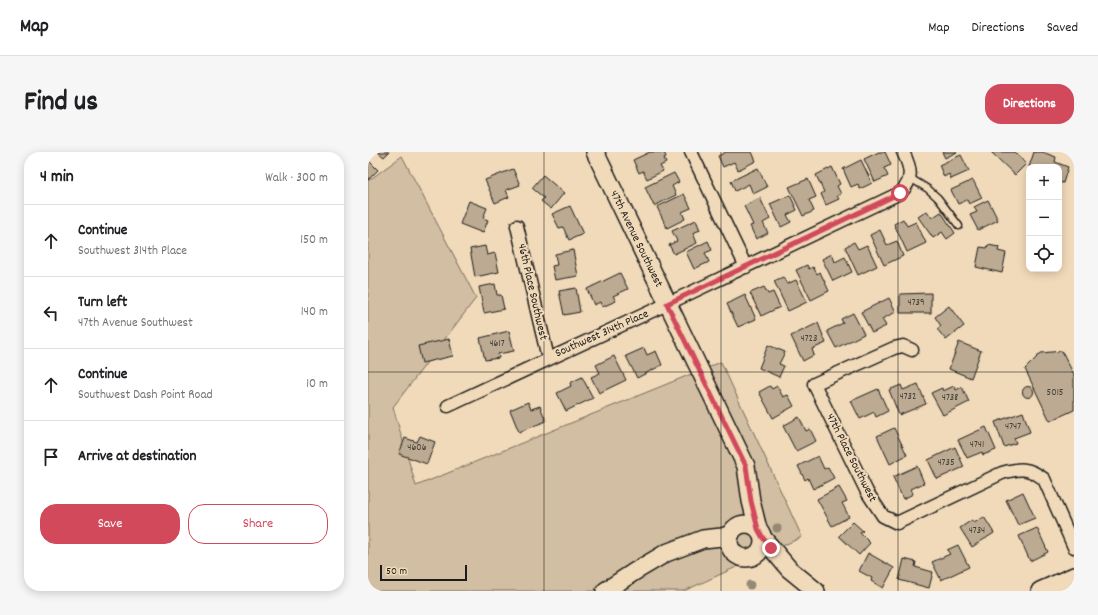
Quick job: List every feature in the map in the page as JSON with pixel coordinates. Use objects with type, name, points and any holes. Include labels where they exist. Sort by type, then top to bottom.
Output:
[{"type":"main road","name":"47th Avenue Southwest","points":[[595,152],[746,466],[751,501],[760,533]]},
{"type":"main road","points":[[733,552],[730,544],[733,531],[744,516],[751,501]]},
{"type":"main road","points":[[605,591],[666,553],[703,540],[722,537],[744,524],[754,526],[789,569],[816,591]]},
{"type":"main road","points":[[753,557],[761,549],[760,533]]},
{"type":"main road","points":[[703,540],[720,545],[744,558],[762,558],[789,569]]},
{"type":"main road","points":[[1040,591],[1074,576]]},
{"type":"street","points":[[691,152],[746,267]]},
{"type":"street","points":[[903,152],[907,160],[908,183]]},
{"type":"street","name":"Southwest 314th Place","points":[[448,406],[548,358],[746,267],[900,193],[908,183]]},
{"type":"street","name":"46th Place Southwest","points":[[517,226],[548,358]]},
{"type":"street","name":"47th Place Southwest","points":[[912,350],[903,346],[894,348],[814,384],[867,492],[882,516],[897,523],[916,519],[1002,473],[1027,469],[1044,479],[1074,547]]},
{"type":"lane","points":[[908,183],[928,189],[938,198],[959,226]]},
{"type":"shaded area","points":[[402,156],[476,298],[393,407],[416,486],[721,362],[802,537],[684,591],[368,591],[368,181]]},
{"type":"building","points":[[378,152],[389,152],[384,157]]},
{"type":"building","points":[[650,152],[664,152],[666,163],[660,166],[663,171],[647,179],[643,171],[639,173],[633,160]]},
{"type":"building","points":[[726,152],[752,152],[756,161],[738,170],[734,162],[723,167],[718,156]]},
{"type":"building","points":[[879,152],[885,152],[891,165],[884,168],[888,176],[875,182],[864,159]]},
{"type":"building","points":[[942,152],[957,152],[945,158]]},
{"type":"building","points":[[991,152],[1015,152],[1026,164],[1015,175]]},
{"type":"building","points":[[1034,152],[1042,152],[1056,157],[1055,162],[1060,164],[1030,164]]},
{"type":"building","points":[[961,155],[969,171],[951,179],[949,174],[944,177],[939,165]]},
{"type":"building","points":[[368,160],[378,170],[368,180]]},
{"type":"building","points":[[861,160],[872,183],[860,189],[858,184],[851,187],[843,169]]},
{"type":"building","points":[[1062,165],[1068,167],[1062,183]]},
{"type":"building","points":[[832,167],[840,184],[837,186],[841,194],[837,196],[839,199],[826,205],[821,194],[824,192],[816,175]]},
{"type":"building","points":[[758,168],[767,187],[753,194],[749,184],[735,191],[731,181]]},
{"type":"building","points":[[513,169],[520,185],[506,190],[509,197],[495,203],[485,180]]},
{"type":"building","points":[[674,173],[679,182],[672,186],[676,195],[654,206],[645,187]]},
{"type":"building","points":[[543,175],[564,193],[551,209],[541,201],[544,198],[532,188]]},
{"type":"building","points":[[808,179],[816,197],[809,200],[814,211],[803,216],[789,187]]},
{"type":"building","points":[[973,180],[982,198],[969,204],[967,200],[958,204],[951,190]]},
{"type":"building","points":[[684,194],[691,208],[682,212],[685,219],[667,228],[657,207]]},
{"type":"building","points":[[790,195],[797,210],[787,215],[791,222],[781,227],[770,204]]},
{"type":"building","points":[[760,198],[770,219],[763,223],[768,233],[756,239],[750,226],[753,225],[744,206]]},
{"type":"building","points":[[988,200],[998,220],[978,230],[970,215],[977,212],[974,207]]},
{"type":"building","points":[[469,201],[487,208],[483,218],[488,220],[483,233],[460,224]]},
{"type":"building","points":[[570,206],[583,234],[569,240],[563,227],[559,228],[552,214]]},
{"type":"building","points":[[927,211],[932,218],[941,212],[955,233],[947,239],[942,232],[933,238],[918,217]]},
{"type":"building","points":[[903,219],[907,226],[916,222],[926,243],[907,252],[894,224]]},
{"type":"building","points":[[696,220],[700,230],[693,233],[697,243],[674,254],[669,245],[677,241],[672,231]]},
{"type":"building","points":[[880,230],[887,245],[897,241],[903,256],[884,265],[870,235]]},
{"type":"building","points":[[708,241],[712,250],[705,253],[709,262],[694,269],[686,252]]},
{"type":"building","points":[[854,242],[858,249],[867,245],[877,266],[858,275],[845,247]]},
{"type":"building","points":[[988,245],[999,247],[998,251],[1006,253],[1002,273],[976,267],[980,247],[987,248]]},
{"type":"building","points":[[485,246],[487,255],[495,253],[499,272],[475,277],[470,249]]},
{"type":"building","points":[[573,250],[578,276],[555,280],[552,266],[557,265],[555,254]]},
{"type":"building","points":[[832,254],[835,262],[845,257],[852,272],[833,281],[822,259]]},
{"type":"building","points":[[807,265],[809,269],[813,267],[817,274],[820,272],[829,291],[811,300],[796,270]]},
{"type":"building","points":[[620,273],[628,289],[613,296],[616,301],[602,307],[600,302],[594,305],[587,289]]},
{"type":"building","points":[[783,277],[787,284],[796,280],[807,302],[788,311],[774,281]]},
{"type":"building","points":[[495,284],[497,295],[501,295],[504,309],[484,313],[479,287]]},
{"type":"building","points":[[764,287],[768,294],[773,292],[780,307],[761,316],[750,293]]},
{"type":"building","points":[[576,288],[580,312],[564,315],[559,291]]},
{"type":"building","points":[[931,293],[931,313],[900,313],[900,294]]},
{"type":"building","points":[[745,295],[756,319],[738,327],[727,304]]},
{"type":"building","points":[[889,298],[896,312],[882,319],[886,326],[872,333],[861,312]]},
{"type":"building","points":[[949,306],[964,326],[946,340],[937,329],[941,326],[935,317]]},
{"type":"building","points":[[853,313],[864,334],[836,348],[827,331],[843,323],[841,319]]},
{"type":"building","points":[[818,323],[826,343],[812,349],[814,355],[803,361],[791,336]]},
{"type":"building","points":[[509,331],[514,351],[498,354],[499,358],[485,360],[480,338]]},
{"type":"building","points":[[449,339],[453,356],[422,363],[418,346]]},
{"type":"building","points":[[959,342],[981,351],[971,378],[949,369]]},
{"type":"building","points":[[768,345],[785,352],[779,364],[784,366],[779,377],[759,368]]},
{"type":"building","points":[[644,348],[647,355],[656,351],[662,365],[637,378],[626,356]]},
{"type":"building","points":[[1062,351],[1074,375],[1074,410],[1050,421],[1025,369],[1041,353]]},
{"type":"building","points":[[614,356],[626,380],[599,393],[591,377],[600,373],[596,365]]},
{"type":"building","points":[[582,377],[593,398],[566,411],[557,393],[571,386],[570,383]]},
{"type":"building","points":[[918,384],[926,404],[899,415],[889,390],[901,385],[903,390]]},
{"type":"building","points":[[770,386],[772,389],[777,386],[783,397],[788,395],[794,406],[773,418],[759,392]]},
{"type":"building","points":[[954,386],[956,390],[962,387],[969,402],[943,415],[931,393],[942,388],[943,391]]},
{"type":"building","points":[[1026,387],[1030,387],[1032,388],[1032,396],[1026,397],[1023,394],[1023,390]]},
{"type":"building","points":[[878,389],[888,411],[876,417],[874,412],[860,419],[851,401]]},
{"type":"building","points":[[528,402],[531,409],[540,406],[546,421],[519,432],[510,410]]},
{"type":"building","points":[[1023,412],[1030,432],[1014,438],[1016,443],[1004,447],[995,422]]},
{"type":"building","points":[[799,417],[806,431],[810,429],[816,441],[796,451],[783,426]]},
{"type":"building","points":[[986,427],[996,450],[983,455],[982,452],[967,458],[958,440]]},
{"type":"building","points":[[894,428],[907,455],[890,464],[877,436]]},
{"type":"building","points":[[420,436],[435,442],[427,464],[399,454],[405,438],[417,442]]},
{"type":"building","points":[[955,447],[964,467],[937,479],[928,460]]},
{"type":"building","points":[[818,456],[824,469],[828,467],[834,478],[813,489],[808,478],[805,480],[798,466]]},
{"type":"building","points":[[917,466],[924,483],[911,489],[913,494],[903,499],[893,477]]},
{"type":"building","points":[[839,487],[847,501],[842,503],[849,517],[832,526],[817,499]]},
{"type":"building","points":[[1023,492],[1035,518],[1018,525],[1006,500]]},
{"type":"building","points":[[984,517],[994,533],[972,547],[960,528],[972,520],[974,523]]},
{"type":"building","points":[[853,522],[863,531],[860,533],[870,543],[859,555],[839,536]]},
{"type":"building","points":[[1037,528],[1048,552],[1030,561],[1019,536]]},
{"type":"building","points":[[958,545],[969,567],[941,580],[932,562],[950,554],[947,550]]},
{"type":"building","points":[[868,553],[894,568],[883,588],[871,581],[872,578],[859,571]]},
{"type":"building","points":[[904,559],[916,562],[915,567],[933,572],[929,588],[899,580]]},
{"type":"route","points":[[771,548],[758,529],[751,501],[746,466],[667,304],[900,193]]}]
